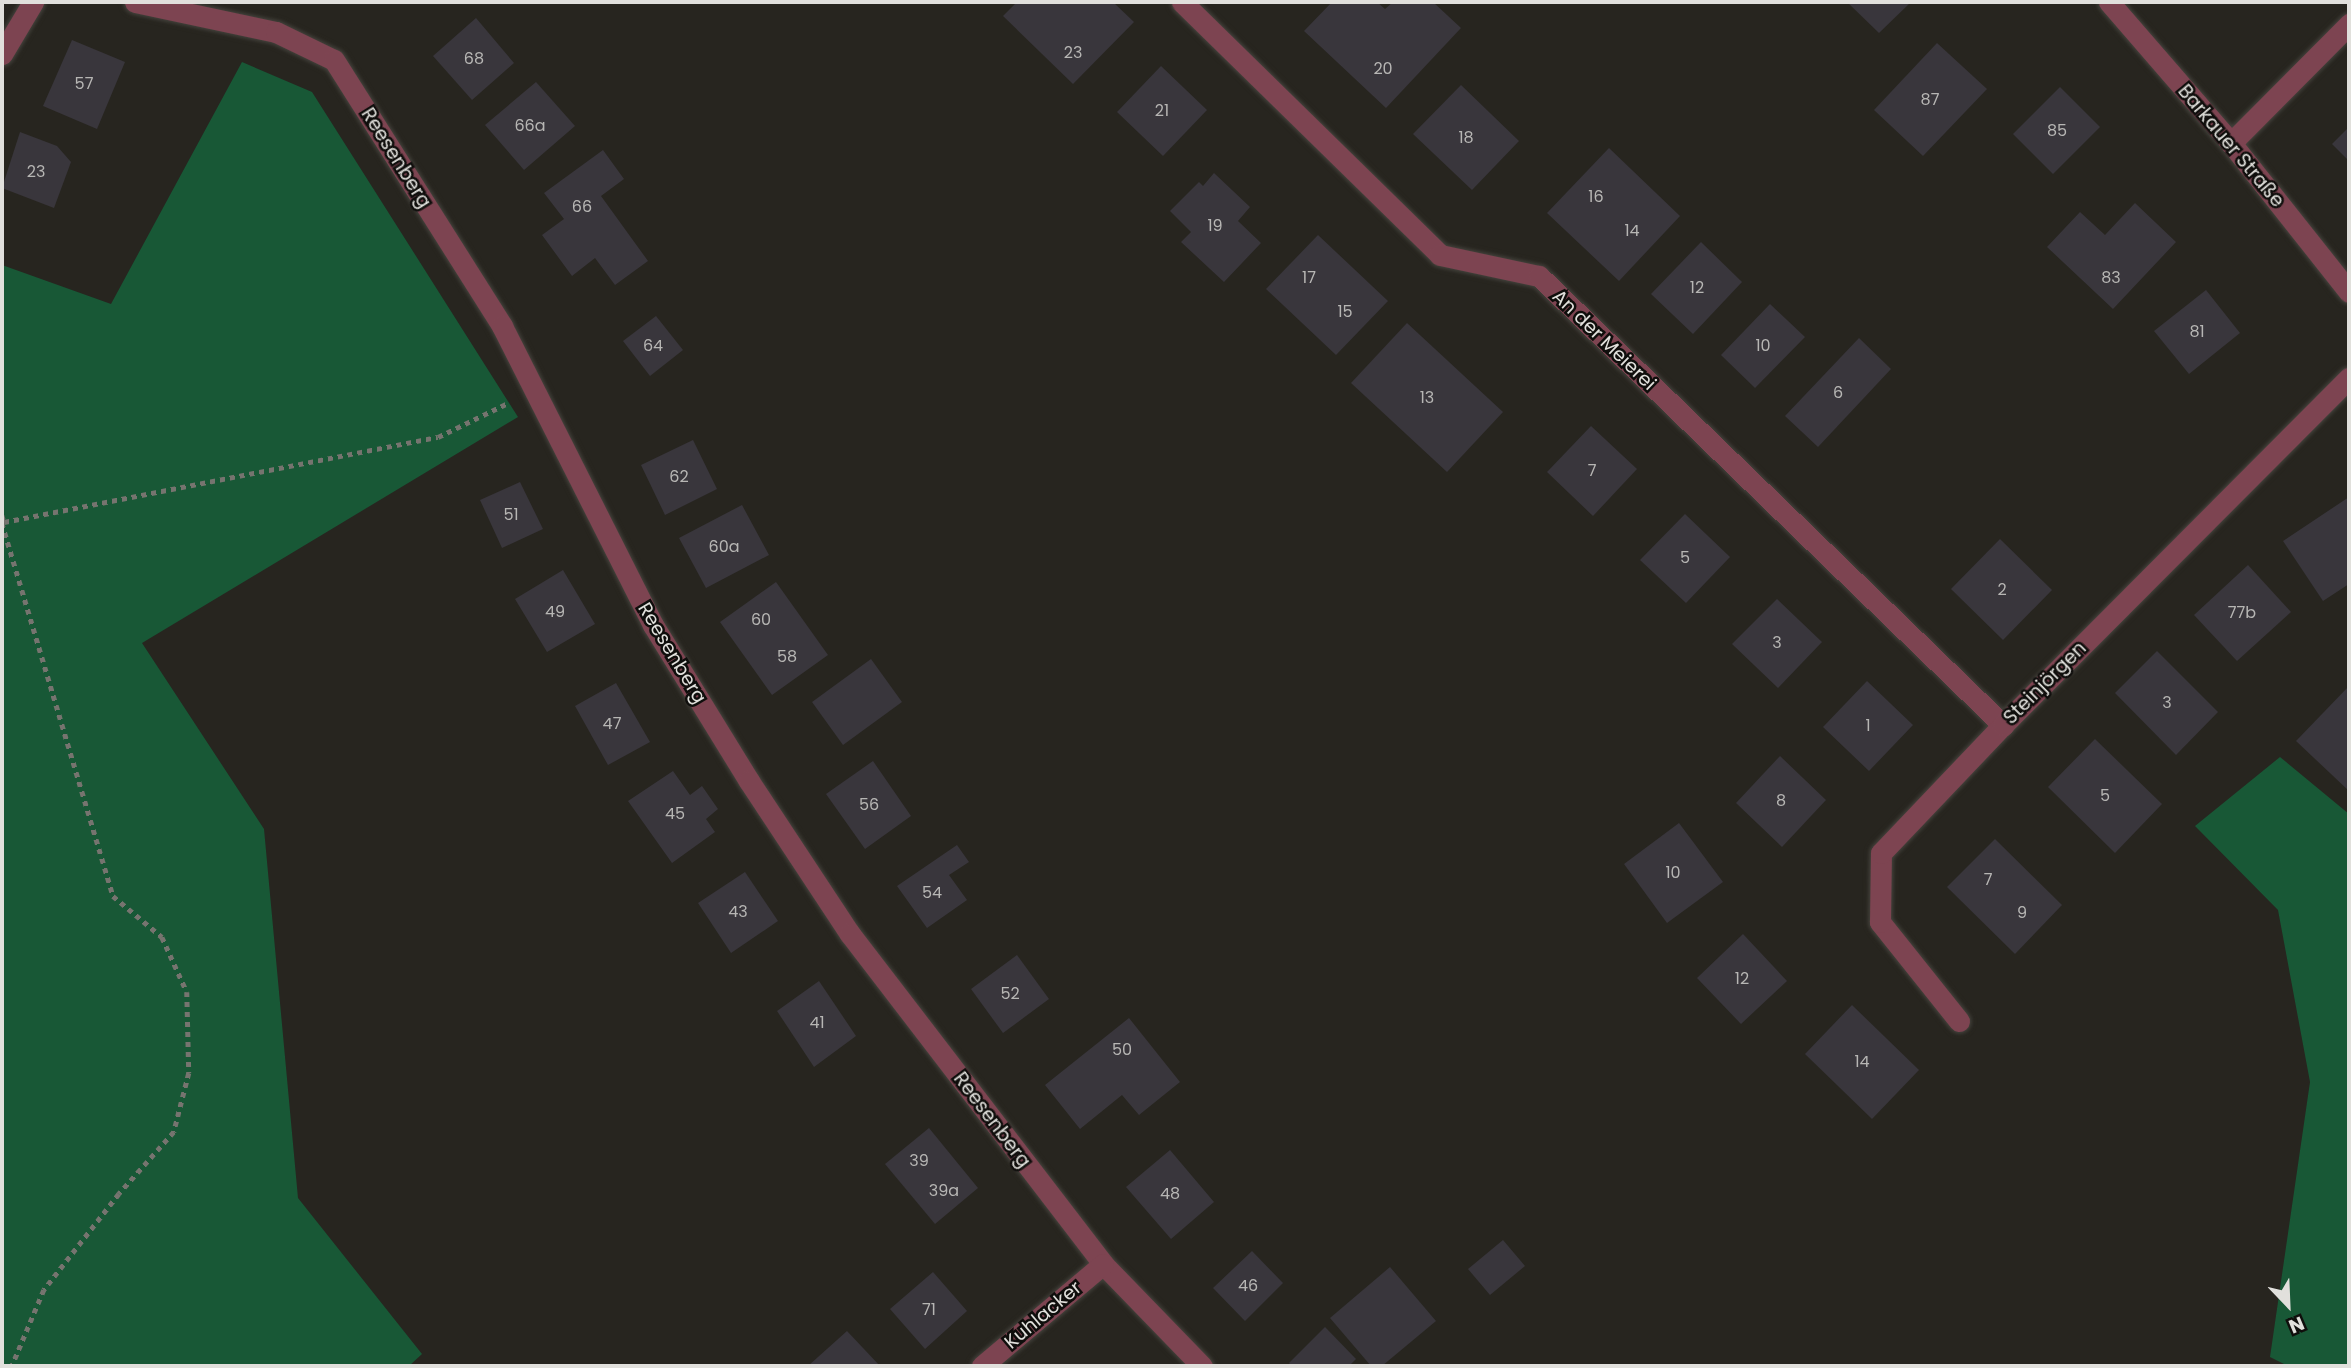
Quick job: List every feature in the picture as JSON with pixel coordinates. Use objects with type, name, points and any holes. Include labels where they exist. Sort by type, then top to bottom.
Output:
[{"type":"street","points":[[2,54],[33,2]]},
{"type":"street","name":"Reesenberg","points":[[135,2],[276,32],[334,60],[502,326],[653,625],[749,781],[850,934],[1103,1264],[1202,1366]]},
{"type":"street","name":"An der Meierei","points":[[1182,2],[1440,255],[1539,276],[2003,725]]},
{"type":"street","name":"Barkauer Straße","points":[[2109,2],[2231,143],[2349,292]]},
{"type":"street","points":[[2231,143],[2349,24]]},
{"type":"street","name":"Steinjörgen","points":[[1959,1021],[1880,922],[1881,853],[2003,725],[2349,378]]},
{"type":"street","name":"Kuhlacker","points":[[982,1366],[1103,1264]]},
{"type":"path","points":[[3,522],[439,436],[535,390]]},
{"type":"path","points":[[2,515],[113,895],[162,937],[187,992],[189,1073],[174,1132],[119,1194],[44,1290],[12,1366]]},
{"type":"green space","points":[[242,62],[312,92],[518,417],[142,643],[264,829],[298,1198],[422,1354],[409,1366],[2,1366],[2,265],[111,304]]},
{"type":"green space","points":[[2280,757],[2349,814],[2349,1366],[2288,1366],[2270,1357],[2310,1082],[2278,910],[2195,826]]},
{"type":"building","points":[[1017,2],[1113,2],[1134,22],[1073,84],[1003,16]]},
{"type":"building","points":[[1332,2],[1377,2],[1385,9],[1393,2],[1433,2],[1461,28],[1386,108],[1304,31]]},
{"type":"building","points":[[1847,2],[1911,2],[1879,33]]},
{"type":"building","points":[[476,18],[514,63],[472,100],[433,56]]},
{"type":"building","points":[[72,40],[125,62],[97,129],[43,106]]},
{"type":"building","points":[[1937,43],[1987,89],[1923,156],[1874,110]]},
{"type":"building","points":[[1161,66],[1207,110],[1163,156],[1117,112]]},
{"type":"building","points":[[536,82],[575,126],[524,170],[485,125]]},
{"type":"building","points":[[1461,85],[1519,141],[1472,190],[1413,134]]},
{"type":"building","points":[[2060,87],[2100,127],[2053,174],[2013,134]]},
{"type":"building","points":[[2349,127],[2349,161],[2332,144]]},
{"type":"building","points":[[20,132],[57,146],[71,162],[54,208],[2,188]]},
{"type":"building","points":[[1609,148],[1680,216],[1619,281],[1547,213]]},
{"type":"building","points":[[603,150],[624,179],[601,196],[648,261],[615,285],[595,258],[572,276],[542,235],[564,219],[544,193]]},
{"type":"building","points":[[1214,173],[1250,207],[1238,221],[1261,243],[1224,282],[1181,242],[1191,232],[1170,211],[1199,182],[1203,186]]},
{"type":"building","points":[[2135,203],[2176,242],[2113,309],[2047,247],[2080,212],[2105,235]]},
{"type":"building","points":[[1318,235],[1388,301],[1336,355],[1266,289]]},
{"type":"building","points":[[1701,242],[1742,282],[1693,334],[1651,294]]},
{"type":"building","points":[[2206,290],[2240,333],[2189,374],[2154,331]]},
{"type":"building","points":[[1770,304],[1805,337],[1755,388],[1721,355]]},
{"type":"building","points":[[656,316],[683,350],[650,376],[623,341]]},
{"type":"building","points":[[1407,323],[1503,412],[1447,472],[1351,383]]},
{"type":"building","points":[[1859,338],[1891,369],[1818,447],[1785,416]]},
{"type":"building","points":[[1591,426],[1637,469],[1593,516],[1547,472]]},
{"type":"building","points":[[693,440],[717,489],[665,515],[641,465]]},
{"type":"building","points":[[520,482],[543,529],[502,548],[480,500]]},
{"type":"building","points":[[2349,497],[2349,584],[2323,601],[2283,541]]},
{"type":"building","points":[[742,505],[769,555],[706,588],[679,538]]},
{"type":"building","points":[[1685,514],[1730,557],[1686,603],[1640,560]]},
{"type":"building","points":[[2000,539],[2052,590],[2003,640],[1951,589]]},
{"type":"building","points":[[2248,565],[2291,612],[2237,661],[2194,615]]},
{"type":"building","points":[[563,570],[595,624],[547,652],[515,599]]},
{"type":"building","points":[[776,582],[828,655],[772,695],[720,622]]},
{"type":"building","points":[[1777,599],[1822,642],[1778,688],[1732,644]]},
{"type":"building","points":[[2157,651],[2218,712],[2176,755],[2115,693]]},
{"type":"building","points":[[871,659],[902,702],[843,745],[812,702]]},
{"type":"building","points":[[1867,681],[1913,725],[1869,771],[1823,727]]},
{"type":"building","points":[[616,683],[650,742],[608,765],[575,706]]},
{"type":"building","points":[[2349,686],[2349,791],[2296,741]]},
{"type":"building","points":[[2095,739],[2162,804],[2115,853],[2048,787]]},
{"type":"building","points":[[1780,756],[1826,800],[1782,847],[1736,803]]},
{"type":"building","points":[[873,761],[911,816],[865,849],[826,794]]},
{"type":"building","points":[[673,771],[690,795],[702,786],[718,809],[706,819],[715,832],[672,863],[628,801]]},
{"type":"building","points":[[1679,823],[1723,882],[1667,923],[1624,864]]},
{"type":"building","points":[[1995,839],[2062,905],[2015,954],[1947,887]]},
{"type":"building","points":[[957,845],[969,862],[949,875],[967,900],[927,928],[897,886]]},
{"type":"building","points":[[745,872],[778,921],[731,953],[698,903]]},
{"type":"building","points":[[1743,934],[1787,981],[1741,1024],[1697,978]]},
{"type":"building","points":[[1017,955],[1049,999],[1003,1033],[971,989]]},
{"type":"building","points":[[819,981],[856,1036],[814,1067],[777,1011]]},
{"type":"building","points":[[1852,1005],[1919,1070],[1872,1119],[1805,1054]]},
{"type":"building","points":[[1129,1018],[1180,1082],[1139,1115],[1122,1095],[1080,1129],[1045,1085]]},
{"type":"building","points":[[929,1128],[978,1188],[935,1224],[885,1164]]},
{"type":"building","points":[[1170,1150],[1214,1202],[1171,1239],[1126,1187]]},
{"type":"building","points":[[1503,1240],[1525,1266],[1490,1295],[1468,1269]]},
{"type":"building","points":[[1252,1251],[1283,1283],[1245,1321],[1213,1288]]},
{"type":"building","points":[[1390,1267],[1436,1321],[1382,1366],[1371,1366],[1330,1318]]},
{"type":"building","points":[[933,1272],[967,1311],[925,1349],[890,1309]]},
{"type":"building","points":[[1325,1327],[1356,1359],[1349,1366],[1292,1366],[1289,1363]]},
{"type":"building","points":[[847,1331],[880,1366],[808,1366]]}]
